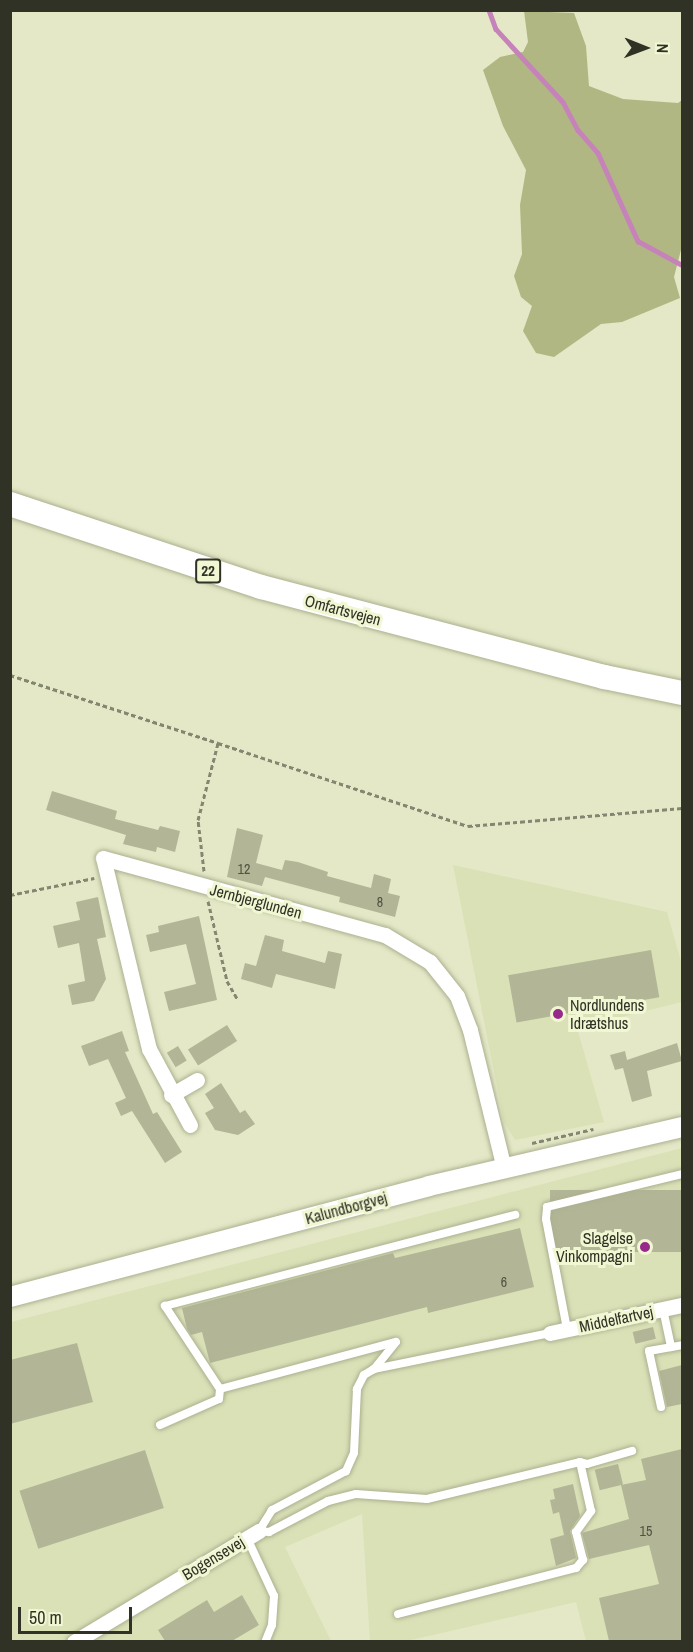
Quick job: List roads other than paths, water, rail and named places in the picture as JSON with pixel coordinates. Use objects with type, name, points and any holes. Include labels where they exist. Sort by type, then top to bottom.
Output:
[{"type":"main road","name":"Omfartsvejen","points":[[10,504],[261,587],[604,677],[682,693]]},
{"type":"street","name":"Jernbjerglunden","points":[[171,1095],[149,1048],[103,858],[386,936],[430,962],[457,996],[470,1030],[504,1168]]},
{"type":"street","points":[[190,1125],[171,1095],[196,1080]]},
{"type":"street","name":"Kalundborgvej","points":[[10,1297],[504,1168],[682,1127]]},
{"type":"street","name":"Middelfartvej","points":[[550,1334],[682,1305]]},
{"type":"street","name":"Bogensevej","points":[[77,1641],[253,1534]]},
{"type":"lane","points":[[567,1329],[546,1219],[547,1207],[682,1173]]},
{"type":"lane","points":[[160,1425],[219,1399],[220,1389],[165,1306],[515,1215]]},
{"type":"lane","points":[[663,1309],[671,1347]]},
{"type":"lane","points":[[253,1534],[272,1510],[346,1471],[354,1453],[357,1389],[364,1375],[374,1369],[550,1334]]},
{"type":"lane","points":[[220,1389],[396,1342],[374,1369]]},
{"type":"lane","points":[[661,1407],[649,1351],[682,1345]]},
{"type":"lane","points":[[253,1534],[269,1532],[328,1501],[356,1494],[427,1499],[580,1462],[587,1464],[632,1451]]},
{"type":"lane","points":[[398,1614],[576,1568],[583,1560],[576,1532],[591,1511],[580,1462]]},
{"type":"lane","points":[[253,1534],[274,1596],[272,1624],[264,1641]]},
{"type":"waterway","points":[[489,10],[496,29],[563,102],[578,130],[598,153],[638,241],[682,265]]},
{"type":"place","name":"Nordlundens Idrætshus","points":[[558,1014]]},
{"type":"place","name":"Slagelse Vinkompagni","points":[[645,1247]]}]
